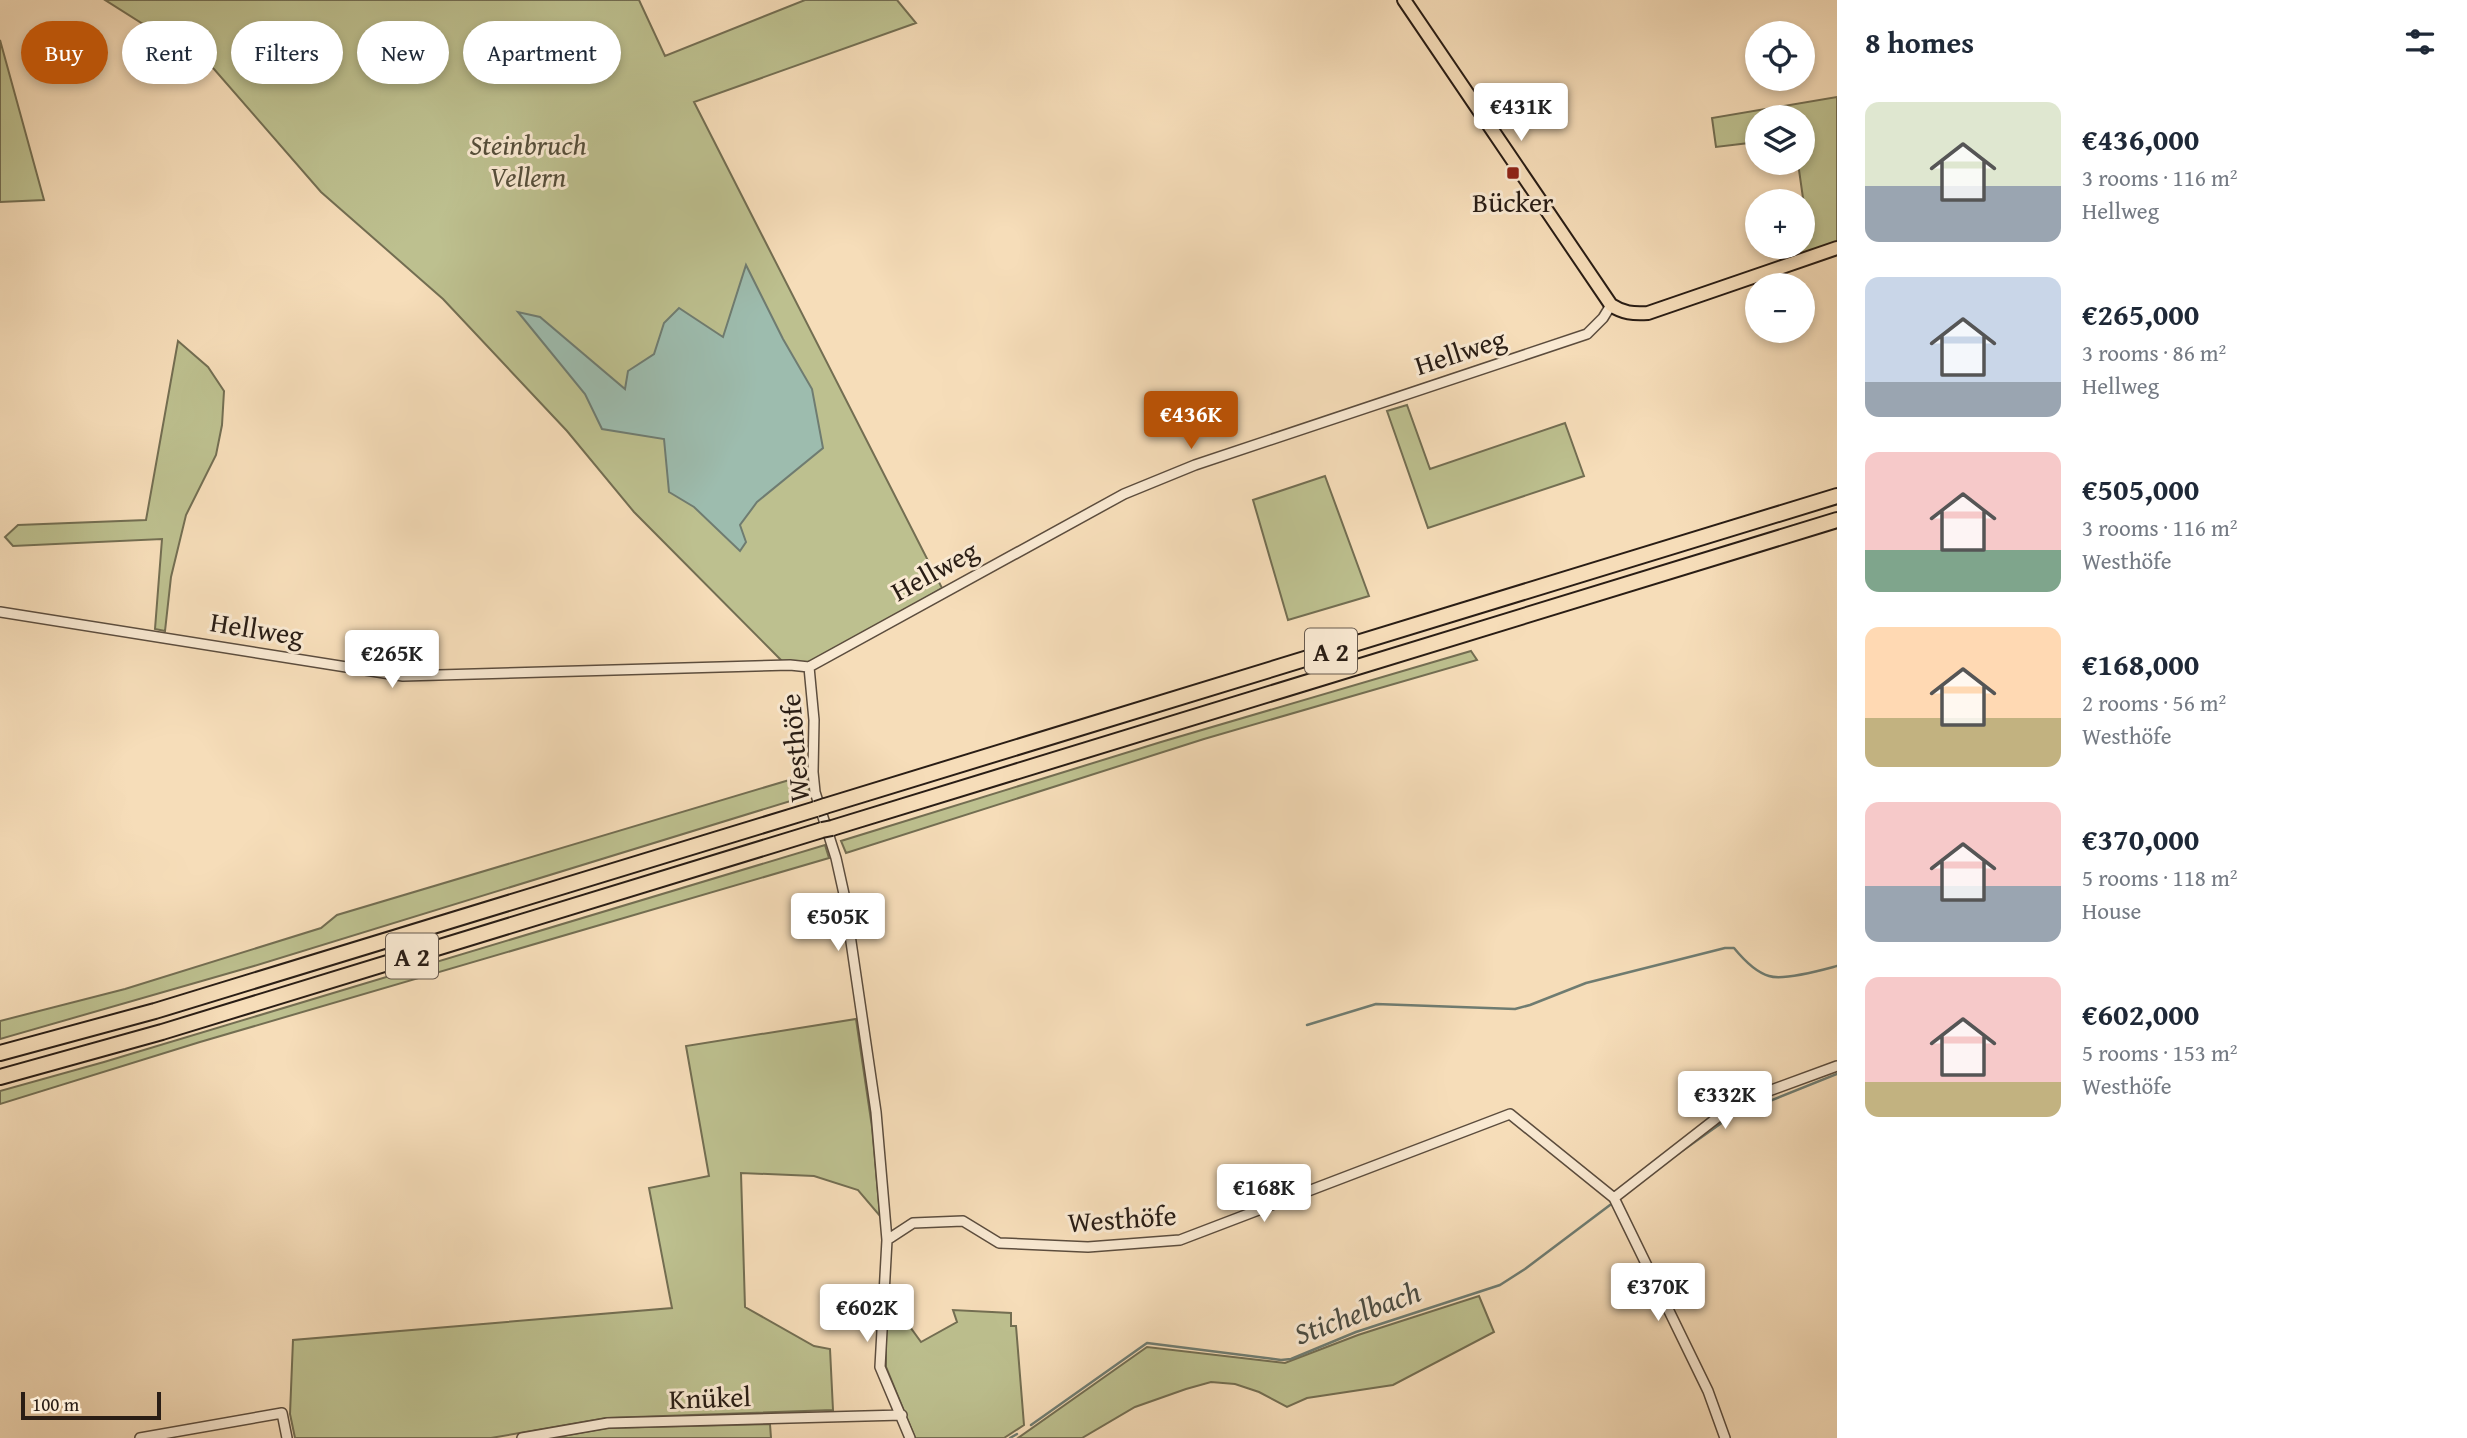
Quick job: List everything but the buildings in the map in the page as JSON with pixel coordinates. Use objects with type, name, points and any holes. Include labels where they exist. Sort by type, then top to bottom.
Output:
[{"type":"highway","name":"A 2","points":[[0,1053],[155,1011],[1837,496]]},
{"type":"highway","name":"A 2","points":[[0,1077],[162,1032],[1837,520]]},
{"type":"main road","points":[[1404,0],[1611,305],[1632,314],[1648,313],[1837,248]]},
{"type":"street","name":"Hellweg","points":[[0,612],[403,676],[790,665],[809,667],[1124,494],[1195,465],[1587,334],[1603,318],[1611,305]]},
{"type":"street","name":"Westhöfe","points":[[809,667],[814,720],[815,792],[836,858],[844,894],[876,1112],[887,1240],[880,1367],[910,1438]]},
{"type":"street","points":[[1725,1438],[1708,1391],[1614,1198],[1736,1103],[1837,1066]]},
{"type":"street","name":"Westhöfe","points":[[887,1240],[913,1223],[963,1221],[999,1243],[1088,1247],[1180,1240],[1510,1114],[1614,1198]]},
{"type":"street","points":[[140,1438],[282,1413],[288,1438]]},
{"type":"street","name":"Knükel","points":[[522,1438],[608,1423],[901,1415]]},
{"type":"green space","name":"Steinbruch Vellern","points":[[105,0],[639,0],[665,56],[805,0],[897,0],[916,23],[694,102],[942,588],[809,667],[782,661],[634,512],[567,431],[443,299],[321,192],[217,72],[217,21],[138,21]]},
{"type":"green space","points":[[0,40],[44,200],[0,202]]},
{"type":"green space","points":[[1837,97],[1837,242],[1815,250],[1815,189],[1802,189],[1800,175],[1815,175],[1815,105],[1789,105]]},
{"type":"green space","points":[[1745,112],[1745,143],[1716,147],[1712,118]]},
{"type":"green space","points":[[178,341],[208,367],[224,391],[222,425],[216,455],[186,515],[171,577],[165,631],[155,629],[162,539],[13,546],[5,537],[18,525],[146,520]]},
{"type":"green space","points":[[1407,405],[1430,469],[1565,423],[1584,476],[1428,528],[1387,411]]},
{"type":"green space","points":[[1325,476],[1369,596],[1288,620],[1253,500]]},
{"type":"green space","points":[[1471,651],[1477,660],[1204,739],[846,853],[841,841],[1161,742]]},
{"type":"green space","points":[[806,775],[810,795],[254,966],[0,1039],[0,1021],[125,989],[321,928],[337,915]]},
{"type":"green space","points":[[825,845],[829,858],[200,1042],[0,1104],[0,1091]]},
{"type":"green space","points":[[856,1019],[872,1127],[880,1216],[858,1190],[814,1176],[741,1173],[745,1307],[814,1346],[830,1349],[833,1410],[606,1418],[491,1438],[295,1438],[290,1414],[293,1340],[672,1308],[649,1188],[709,1176],[686,1046]]},
{"type":"green space","points":[[1479,1296],[1494,1332],[1393,1385],[1307,1398],[1287,1407],[1259,1392],[1235,1384],[1211,1382],[1135,1407],[1082,1438],[1018,1438],[1147,1347],[1285,1363],[1358,1335]]},
{"type":"green space","points":[[905,1299],[908,1324],[921,1342],[957,1322],[953,1310],[1011,1313],[1011,1326],[1016,1326],[1024,1425],[1004,1438],[915,1438],[886,1367],[886,1301]]},
{"type":"green space","points":[[770,1424],[771,1438],[551,1438],[607,1428]]},
{"type":"shaded area","points":[[746,265],[783,339],[812,389],[823,448],[757,502],[740,525],[746,542],[740,551],[694,507],[669,492],[664,439],[602,429],[585,394],[518,312],[540,317],[625,389],[628,371],[654,354],[664,323],[679,308],[723,337]]},
{"type":"waterway","points":[[1307,1025],[1376,1004],[1515,1009],[1586,983],[1725,948],[1734,948],[1745,961],[1769,976],[1784,977],[1837,966]]},
{"type":"waterway","name":"Stichelbach","points":[[1672,1158],[1730,1117],[1837,1074]]},
{"type":"waterway","name":"Stichelbach","points":[[1031,1425],[1147,1343],[1291,1359],[1356,1332],[1500,1285],[1610,1205]]},
{"type":"waterway","name":"Stichelbach","points":[[1010,1438],[1017,1434]]},
{"type":"place","name":"Bücker","points":[[1513,173]]}]
